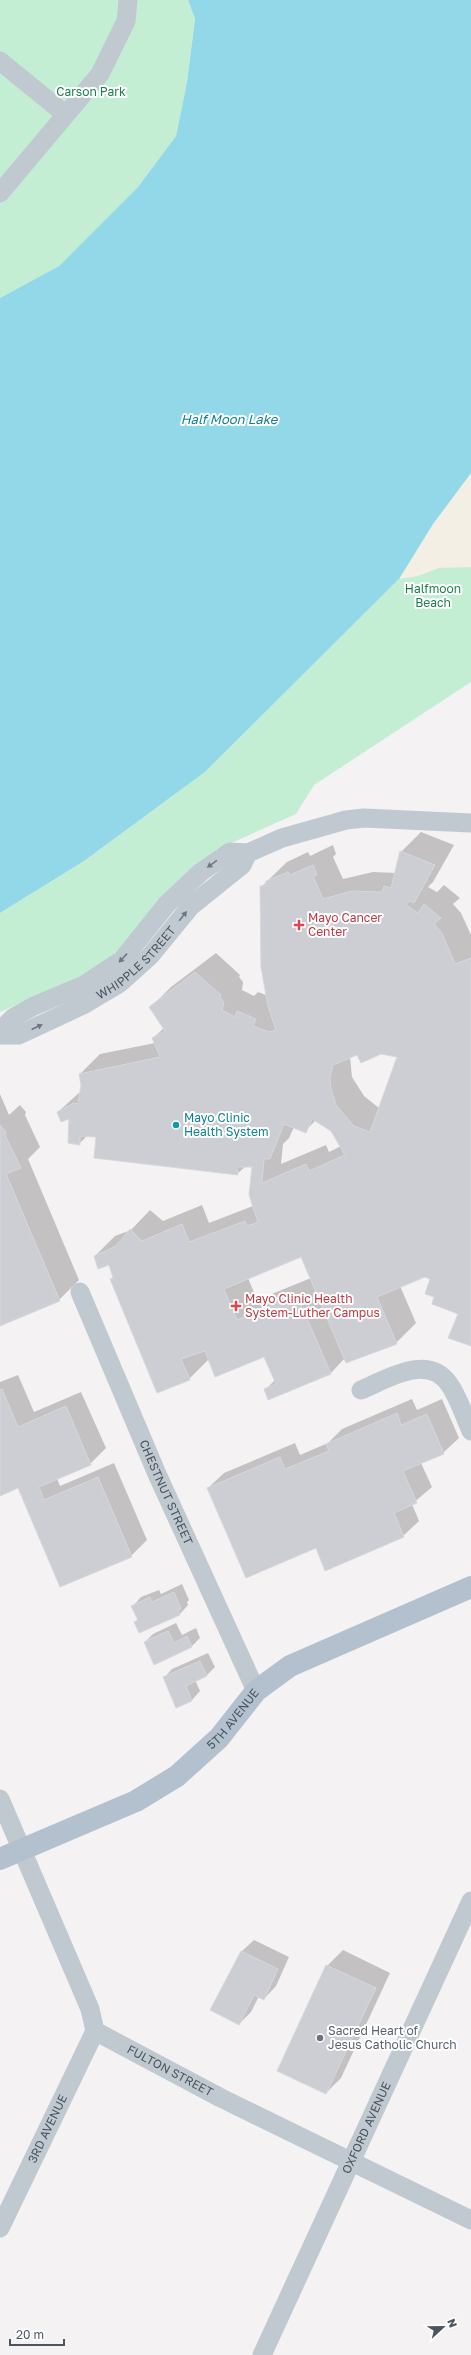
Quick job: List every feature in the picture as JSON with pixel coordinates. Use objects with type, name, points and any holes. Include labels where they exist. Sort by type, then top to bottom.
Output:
[{"type":"main road","name":"5TH AVENUE","points":[[0,1859],[136,1801],[177,1776],[219,1738],[256,1691],[290,1666],[471,1587]]},
{"type":"street","points":[[0,193],[100,74],[126,21],[128,0]]},
{"type":"street","points":[[0,61],[65,114]]},
{"type":"street","name":"WHIPPLE STREET","points":[[0,1031],[14,1017],[34,1006],[84,985],[122,960],[166,904],[184,887],[230,852],[248,853],[282,838],[346,820],[364,818],[471,823]]},
{"type":"street","name":"WHIPPLE STREET","points":[[0,1035],[19,1035],[83,1005],[120,983],[150,956],[191,906],[242,865],[248,853]]},
{"type":"street","name":"CHESTNUT STREET","points":[[80,1292],[157,1474],[256,1691]]},
{"type":"street","points":[[361,1390],[412,1370],[431,1369],[440,1374],[448,1382],[471,1431]]},
{"type":"street","points":[[0,1799],[90,2009],[95,2031]]},
{"type":"street","name":"OXFORD AVENUE","points":[[262,2355],[471,1901]]},
{"type":"street","name":"FULTON STREET","points":[[95,2031],[221,2098],[471,2220]]},
{"type":"street","name":"3RD AVENUE","points":[[0,2228],[95,2031]]},
{"type":"green space","name":"Carson Park","points":[[0,0],[188,0],[195,19],[187,82],[176,136],[138,187],[59,266],[0,298]]},
{"type":"green space","name":"Halfmoon Beach","points":[[471,473],[471,682],[314,785],[296,814],[220,848],[106,962],[77,978],[0,1012],[0,913],[84,861],[205,772],[399,579],[433,524]]},
{"type":"sand","points":[[471,473],[471,567],[439,568],[418,576],[399,579],[433,524]]},
{"type":"water","name":"Half Moon Lake","points":[[188,0],[471,0],[471,473],[433,524],[399,579],[205,772],[84,861],[0,913],[0,298],[59,266],[138,187],[176,136],[187,82],[195,19]]},
{"type":"building","name":"Mayo Clinic Health System","points":[[400,851],[435,865],[414,903],[409,901],[406,905],[418,913],[424,904],[441,918],[434,924],[442,933],[455,964],[471,958],[471,1346],[448,1338],[458,1314],[432,1304],[434,1297],[425,1294],[430,1279],[425,1277],[377,1297],[397,1344],[346,1363],[301,1257],[224,1289],[237,1320],[297,1295],[331,1374],[268,1400],[264,1389],[276,1384],[264,1357],[215,1377],[205,1351],[181,1359],[190,1380],[157,1393],[110,1279],[113,1278],[109,1265],[98,1269],[94,1256],[116,1246],[130,1229],[142,1241],[182,1224],[189,1242],[245,1221],[247,1226],[258,1222],[249,1195],[252,1167],[237,1167],[238,1175],[94,1158],[96,1137],[80,1136],[80,1145],[68,1143],[69,1119],[61,1122],[57,1112],[74,1103],[78,1104],[81,1085],[79,1074],[160,1057],[152,1038],[165,1031],[149,1007],[195,972],[221,995],[220,997],[224,1002],[222,1010],[235,1017],[237,1011],[256,1019],[253,1026],[269,1032],[276,1030],[268,1006],[261,967],[260,886],[265,886],[266,881],[288,872],[290,875],[313,865],[317,875],[313,876],[323,899],[352,891],[382,892],[384,886],[391,888]],"holes":[[[381,1054],[397,1057],[370,1132],[354,1126],[336,1105],[331,1089],[330,1078],[333,1065],[357,1055],[361,1063]],[[312,1119],[331,1131],[345,1155],[309,1171],[306,1164],[262,1183],[264,1159],[270,1159],[284,1124],[306,1133]]]},
{"type":"building","points":[[0,1125],[6,1132],[5,1135],[21,1168],[6,1174],[60,1301],[0,1326]]},
{"type":"building","points":[[2,1389],[18,1427],[66,1406],[91,1465],[39,1487],[44,1500],[98,1477],[132,1557],[60,1587],[18,1488],[0,1496],[0,1390]]},
{"type":"building","points":[[397,1413],[401,1425],[427,1414],[444,1454],[403,1471],[417,1503],[394,1513],[404,1537],[325,1571],[316,1548],[246,1578],[207,1488],[280,1457],[285,1469],[329,1451],[326,1444]]},
{"type":"building","points":[[174,1592],[181,1609],[178,1610],[180,1615],[139,1633],[134,1622],[138,1620],[131,1606],[150,1597],[152,1602]]},
{"type":"building","points":[[168,1631],[174,1643],[187,1636],[192,1647],[154,1665],[144,1642]]},
{"type":"building","points":[[200,1661],[207,1676],[186,1686],[192,1701],[176,1708],[163,1677]]},
{"type":"building","points":[[241,1951],[278,1969],[264,2000],[254,1995],[239,2025],[210,2010]]},
{"type":"building","points":[[326,1965],[376,1988],[326,2094],[277,2071]]},
{"type":"place","name":"Mayo Cancer Center","points":[[299,925]]},
{"type":"place","name":"Mayo Clinic Health System","points":[[176,1125]]},
{"type":"place","name":"Mayo Clinic Health System-Luther Campus","points":[[236,1306]]},
{"type":"place","name":"Sacred Heart of Jesus Catholic Church","points":[[320,2038]]}]
